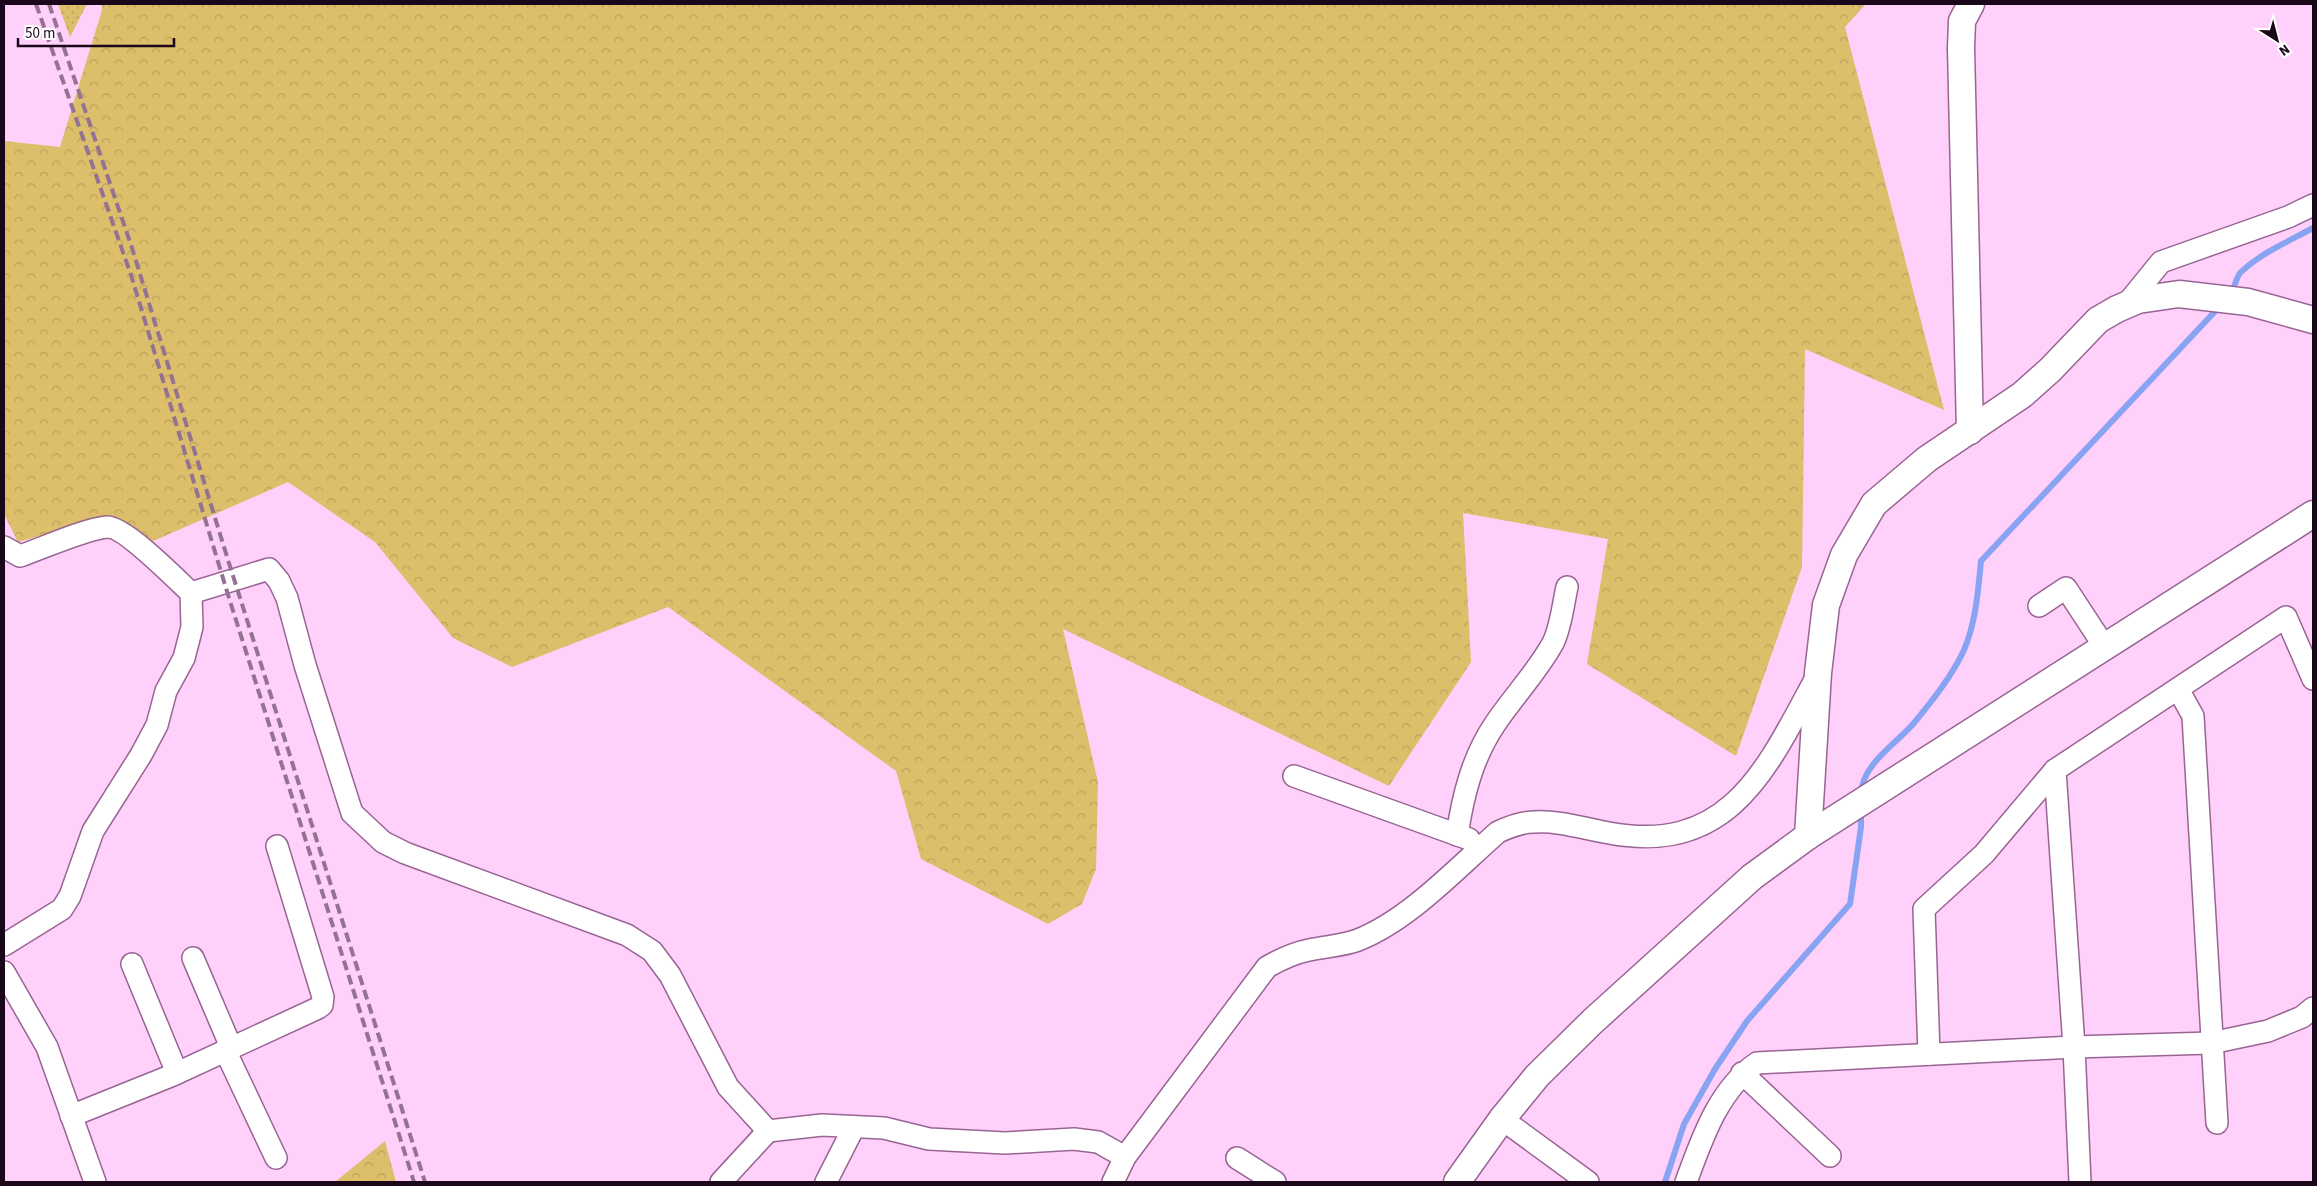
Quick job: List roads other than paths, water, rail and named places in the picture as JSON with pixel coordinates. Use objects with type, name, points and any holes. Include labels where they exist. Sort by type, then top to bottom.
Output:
[{"type":"street","points":[[1970,431],[1961,48],[1962,21],[1971,4]]},
{"type":"street","points":[[2126,305],[2161,262],[2288,217],[2313,206]]},
{"type":"street","points":[[1808,836],[1818,673],[1826,605],[1844,555],[1874,504],[1927,459],[2022,395],[2050,370],[2098,320],[2126,305],[2138,300],[2179,294],[2248,302],[2313,320]]},
{"type":"street","points":[[1457,1182],[1502,1119],[1537,1076],[1614,1001],[1752,877],[1808,836],[2313,514]]},
{"type":"street","points":[[4,548],[20,556],[91,531],[109,527],[124,532],[191,593],[192,627],[184,658],[166,691],[157,725],[141,755],[93,831],[70,896],[62,909],[4,945]]},
{"type":"street","points":[[191,593],[269,569],[279,581],[287,598],[305,665],[352,813],[383,842],[405,853],[627,935],[652,951],[670,975],[728,1087],[768,1131]]},
{"type":"street","points":[[1458,836],[1462,802],[1475,759],[1494,725],[1554,641],[1567,587]]},
{"type":"street","points":[[2040,606],[2066,588],[2104,646]]},
{"type":"street","points":[[1929,1054],[1924,909],[1984,854],[2041,784],[2055,770],[2286,617],[2313,679]]},
{"type":"street","points":[[1113,1182],[1125,1156],[1267,967],[1284,957],[1350,942],[1379,930],[1404,914],[1498,832],[1515,825],[1534,822],[1634,838],[1674,836],[1705,824],[1733,806],[1752,785],[1770,760],[1818,673]]},
{"type":"street","points":[[2178,689],[2193,716],[2217,1123]]},
{"type":"street","points":[[2055,770],[2074,1048],[2080,1182]]},
{"type":"street","points":[[1294,776],[1483,844]]},
{"type":"street","points":[[71,1116],[178,1073],[228,1048],[318,1008],[322,1004],[323,997],[277,846]]},
{"type":"street","points":[[194,958],[228,1048],[276,1158]]},
{"type":"street","points":[[132,964],[178,1073]]},
{"type":"street","points":[[4,972],[47,1048],[95,1182]]},
{"type":"street","points":[[1686,1182],[1706,1127],[1742,1073],[1758,1063],[2211,1043],[2268,1031],[2302,1017],[2313,1008]]},
{"type":"street","points":[[1742,1073],[1830,1156]]},
{"type":"street","points":[[1502,1119],[1588,1182]]},
{"type":"street","points":[[721,1182],[768,1131],[822,1126],[884,1128],[929,1139],[1005,1144],[1082,1140],[1098,1142],[1125,1156]]},
{"type":"street","points":[[826,1182],[854,1127]]},
{"type":"street","points":[[1238,1158],[1275,1182]]},
{"type":"waterway","points":[[2231,293],[2239,274],[2249,265],[2313,228]]},
{"type":"waterway","points":[[1861,795],[1863,784],[1873,765],[1914,723],[1941,688],[1959,660],[1968,639],[1974,617],[1981,561],[2221,305]]},
{"type":"waterway","points":[[1665,1182],[1684,1124],[1715,1069],[1747,1021],[1850,904],[1861,827],[1861,810]]},
{"type":"railway","points":[[36,4],[131,275],[229,598],[414,1182]]},
{"type":"railway","points":[[49,4],[132,248],[228,560],[425,1182]]}]
